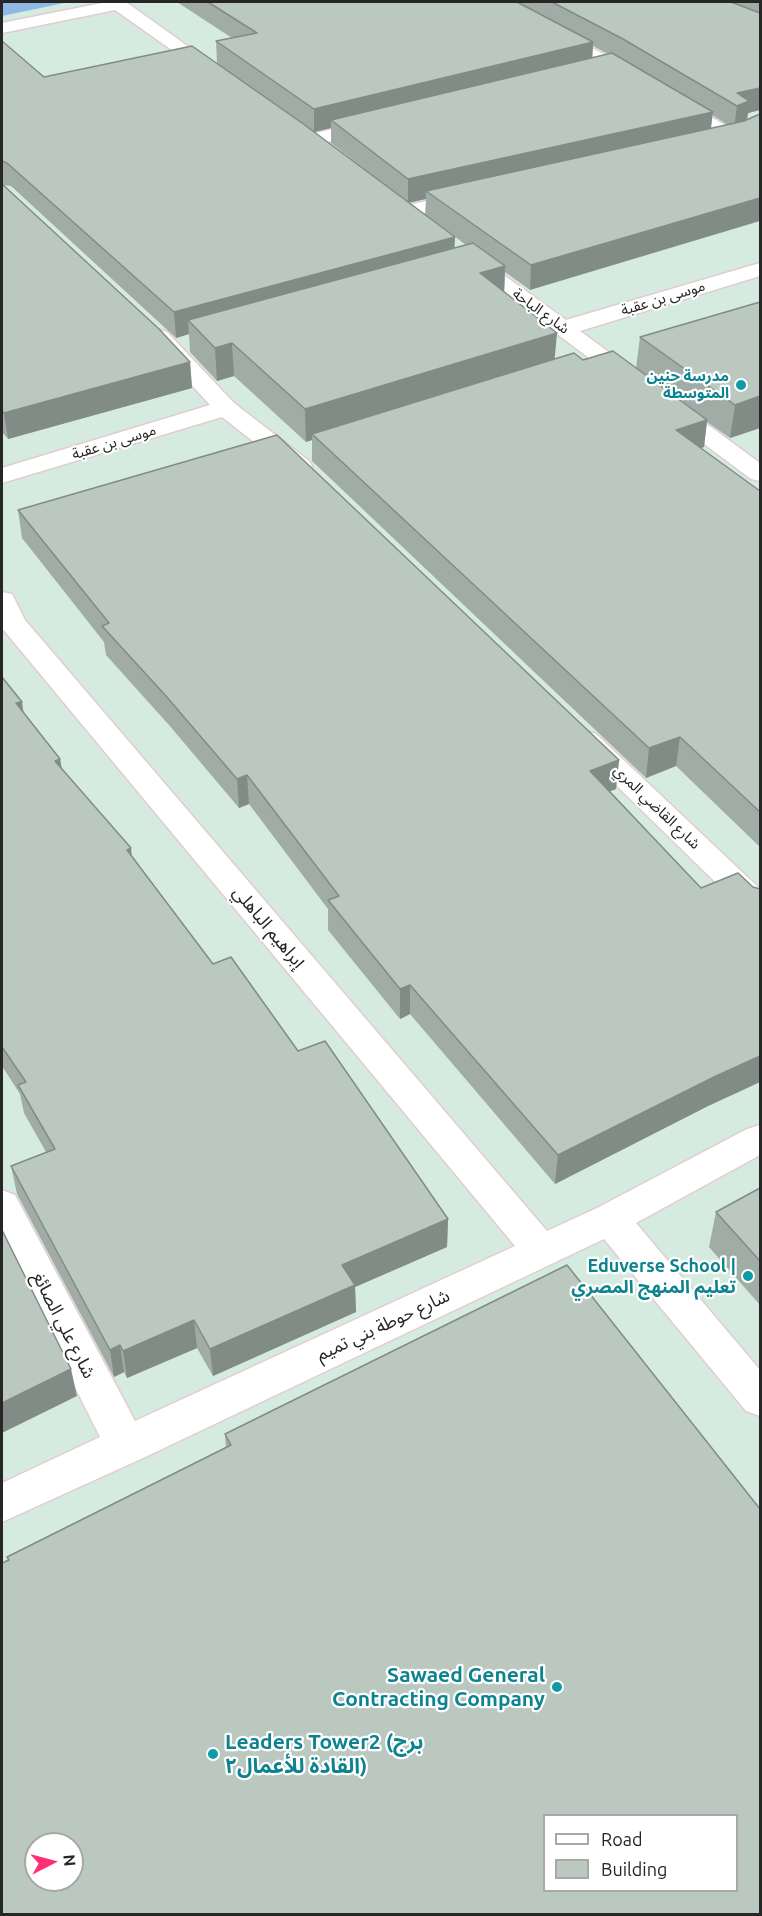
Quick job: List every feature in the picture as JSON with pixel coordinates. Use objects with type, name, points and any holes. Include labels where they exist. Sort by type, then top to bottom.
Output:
[{"type":"street","points":[[495,2],[742,134],[710,143]]},
{"type":"street","points":[[2,28],[117,3],[234,86]]},
{"type":"street","points":[[591,72],[614,67]]},
{"type":"street","points":[[311,140],[393,120]]},
{"type":"street","points":[[292,126],[330,154]]},
{"type":"street","points":[[404,212],[483,194]]},
{"type":"street","points":[[385,197],[422,225]]},
{"type":"street","name":"شارع الباحة","points":[[449,244],[565,328],[592,363],[760,474]]},
{"type":"street","points":[[454,270],[476,264]]},
{"type":"street","name":"موسى بن عقبة","points":[[565,328],[760,269]]},
{"type":"street","points":[[137,316],[182,344],[226,408],[302,454],[316,482]]},
{"type":"street","name":"موسى بن عقبة","points":[[2,476],[226,408]]},
{"type":"street","name":"إبراهيم الباهلي","points":[[5,616],[541,1251]]},
{"type":"street","name":"شارع القاضي المري","points":[[573,727],[760,907]]},
{"type":"street","name":"شارع حوطة بني تميم","points":[[2,1503],[610,1219],[760,1139]]},
{"type":"street","name":"شارع علي الصائغ","points":[[2,1205],[126,1446]]},
{"type":"street","points":[[610,1219],[760,1399]]},
{"type":"shaded area","points":[[2,2],[69,2],[2,16]]},
{"type":"building","points":[[208,2],[517,2],[593,42],[314,109],[216,41],[257,33]]},
{"type":"building","points":[[552,2],[731,2],[760,13],[760,88],[737,93],[749,101],[737,106],[623,39]]},
{"type":"building","points":[[2,41],[44,77],[192,46],[302,123],[455,237],[174,312],[2,161]]},
{"type":"building","points":[[612,53],[713,112],[408,179],[331,120]]},
{"type":"building","points":[[760,114],[760,198],[531,265],[426,191],[744,121]]},
{"type":"building","points":[[2,184],[159,329],[190,362],[4,413],[2,411]]},
{"type":"building","points":[[473,243],[505,266],[480,273],[557,333],[305,409],[232,343],[215,348],[188,320]]},
{"type":"building","points":[[760,302],[760,396],[735,405],[640,337]]},
{"type":"building","points":[[613,351],[707,420],[676,430],[760,491],[760,812],[680,737],[649,748],[312,434],[574,353],[583,360]]},
{"type":"building","points":[[277,435],[619,760],[590,771],[701,888],[738,873],[753,887],[760,889],[760,1056],[558,1155],[410,985],[400,989],[328,900],[339,896],[247,775],[237,779],[102,626],[109,623],[18,510]]},
{"type":"building","points":[[2,677],[22,702],[16,703],[60,759],[55,761],[131,848],[127,850],[213,964],[231,957],[298,1051],[325,1041],[448,1219],[342,1265],[355,1285],[210,1349],[194,1320],[123,1351],[120,1345],[110,1350],[11,1166],[55,1149],[18,1085],[26,1082],[2,1047]]},
{"type":"building","points":[[760,1188],[760,1261],[716,1212]]},
{"type":"building","points":[[2,1230],[71,1369],[2,1403]]},
{"type":"building","points":[[567,1265],[760,1509],[760,1914],[2,1914],[2,1563],[9,1560],[7,1557],[231,1445],[225,1434]]},
{"type":"place","name":"مدرسة حنين المتوسطة","points":[[741,385]]},
{"type":"place","name":"Eduverse School | تعليم المنهج المصري","points":[[748,1276]]},
{"type":"place","name":"Sawaed General Contracting Company","points":[[557,1687]]},
{"type":"place","name":"Leaders Tower2 (برج القادة للأعمال٢)","points":[[213,1754]]}]
